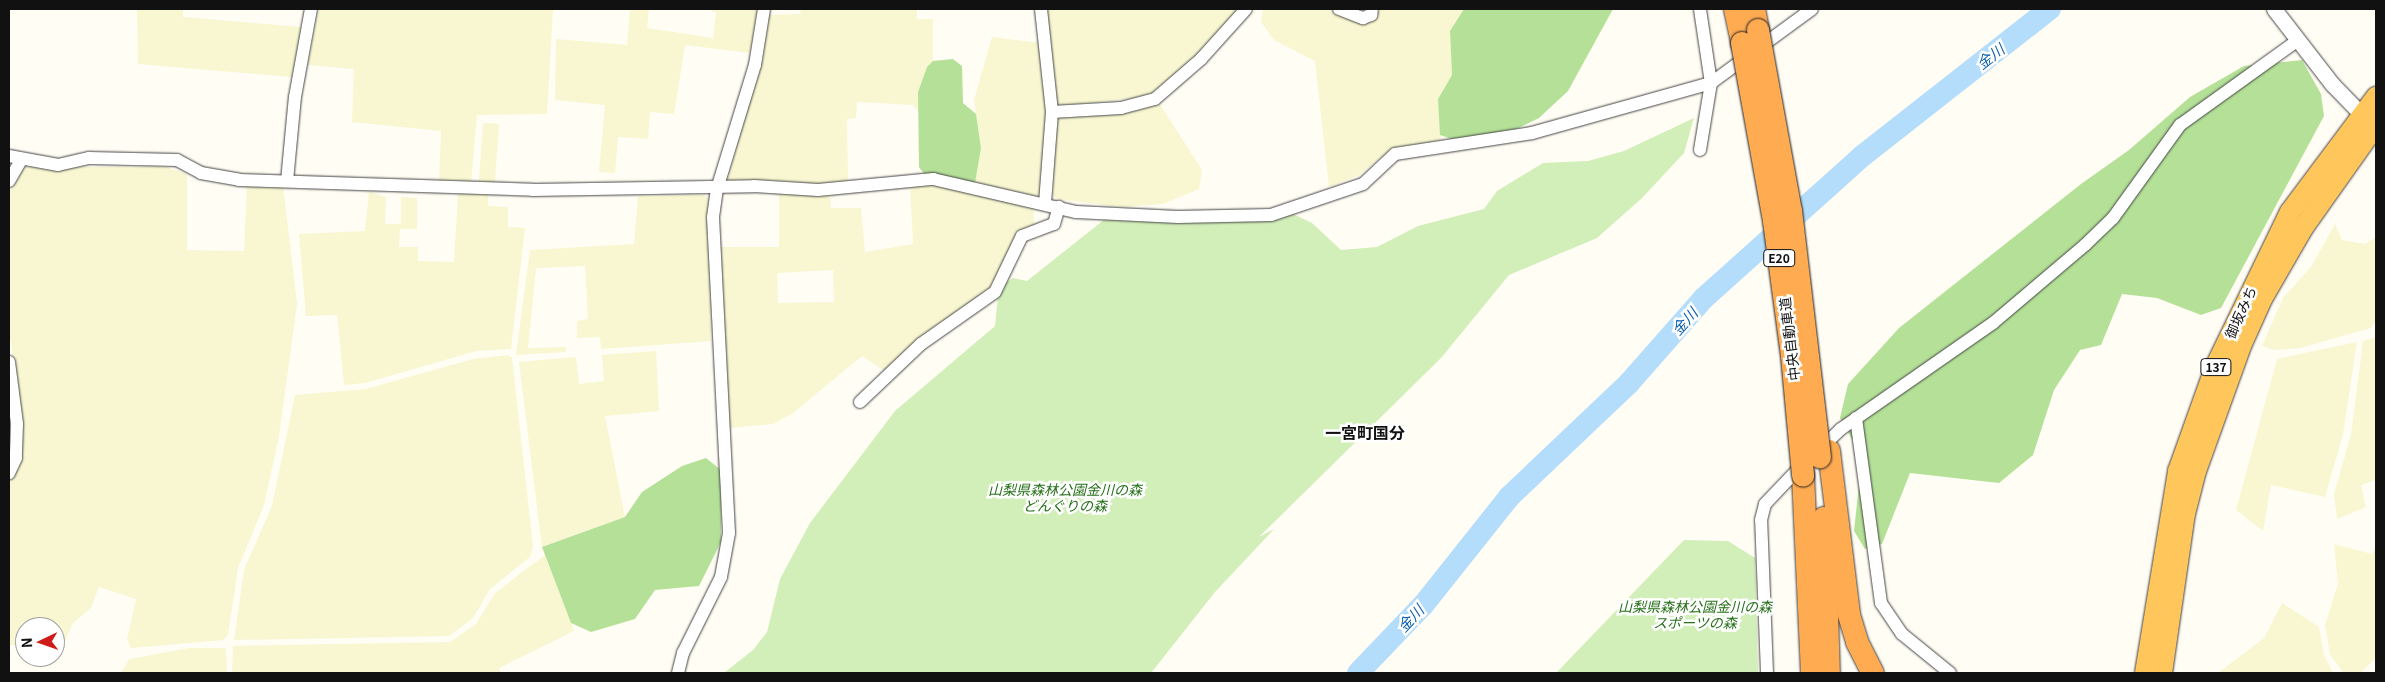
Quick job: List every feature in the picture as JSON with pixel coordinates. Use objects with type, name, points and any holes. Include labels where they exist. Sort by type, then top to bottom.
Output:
[{"type":"highway","name":"中央自動車道","points":[[1734,9],[1751,27],[1789,201],[1815,414],[1823,420],[1825,454]]},
{"type":"highway","name":"中央自動車道","points":[[1751,27],[1792,356],[1803,482],[1812,673]]},
{"type":"highway","name":"御坂みち","points":[[2162,673],[2185,514],[2196,471],[2241,346],[2262,299],[2303,228],[2372,124],[2376,97]]},
{"type":"highway","name":"御坂みち","points":[[2145,673],[2178,471],[2216,366],[2290,212],[2372,124]]},
{"type":"highway","points":[[1825,454],[1829,673]]},
{"type":"highway","points":[[1825,454],[1849,615],[1856,642],[1872,673]]},
{"type":"highway","points":[[1802,673],[1796,506],[1803,482]]},
{"type":"street","points":[[286,181],[295,97],[311,9]]},
{"type":"street","points":[[678,673],[683,653],[720,576],[729,533],[717,334],[713,217],[717,189],[755,65],[764,9]]},
{"type":"street","points":[[1041,9],[1052,112],[1045,202]]},
{"type":"street","points":[[1052,112],[1121,108],[1155,99],[1201,59],[1246,9]]},
{"type":"street","points":[[1339,9],[1363,18],[1371,14],[1372,9]]},
{"type":"street","points":[[1700,9],[1711,83],[1700,150]]},
{"type":"street","points":[[9,181],[15,158],[58,165],[89,158],[177,160],[200,173],[239,180],[534,190],[717,189],[754,186],[818,190],[933,179],[1045,202],[1076,212],[1178,217],[1271,215],[1363,184],[1394,154],[1532,133],[1711,83],[1792,15],[1812,9]]},
{"type":"street","points":[[2274,9],[2332,84],[2372,124]]},
{"type":"street","points":[[1767,673],[1761,558],[1765,504],[1856,418],[1993,323],[2085,245],[2113,218],[2180,125],[2297,41]]},
{"type":"street","points":[[860,402],[920,344],[995,292],[1022,236],[1054,224],[1059,207]]},
{"type":"street","points":[[9,362],[17,424],[16,458],[9,473]]},
{"type":"street","points":[[1856,418],[1880,603],[1902,634],[1950,673]]},
{"type":"green space","points":[[137,9],[183,9],[183,17],[302,27],[292,77],[138,64]]},
{"type":"green space","points":[[319,9],[553,9],[547,114],[477,115],[471,182],[439,182],[441,131],[352,122],[354,69],[308,65]]},
{"type":"green space","points":[[630,9],[649,9],[647,28],[713,38],[716,13],[708,9],[757,9],[757,16],[750,53],[685,45],[674,114],[650,112],[648,139],[618,137],[615,173],[599,172],[605,105],[555,100],[556,39],[627,45]]},
{"type":"green space","points":[[801,9],[917,9],[917,19],[933,19],[933,61],[927,67],[918,92],[919,112],[913,105],[857,102],[856,118],[847,119],[848,183],[819,187],[734,183],[728,179],[769,15],[800,14]]},
{"type":"green space","points":[[1045,9],[1241,9],[1180,74],[1151,96],[1059,107],[1053,101]]},
{"type":"green space","points":[[1263,9],[1339,9],[1369,21],[1376,9],[1464,9],[1450,31],[1452,75],[1438,99],[1441,141],[1391,149],[1359,175],[1329,187],[1315,61],[1274,40],[1261,22]]},
{"type":"green space","points":[[1464,9],[1613,9],[1568,91],[1539,118],[1514,130],[1452,139],[1440,135],[1438,99],[1452,75],[1450,31]]},
{"type":"green space","points":[[992,37],[1041,43],[1048,112],[1043,188],[1037,196],[975,183],[981,148],[974,100]]},
{"type":"green space","points":[[953,59],[962,66],[963,103],[976,114],[981,148],[975,183],[925,175],[919,167],[918,92],[927,67],[933,61]]},
{"type":"green space","points":[[2302,60],[2321,94],[2324,116],[2221,308],[2201,315],[2157,298],[2122,294],[2101,345],[2080,350],[2054,390],[2033,455],[1999,483],[1910,473],[1882,544],[1865,549],[1854,531],[1862,457],[1840,418],[1848,384],[1899,328],[2081,184],[2129,150],[2190,97],[2244,66]]},
{"type":"green space","points":[[1159,103],[1202,170],[1199,189],[1163,204],[1120,207],[1058,199],[1052,194],[1056,117]]},
{"type":"green space","name":"山梨県森林公園金川の森 どんぐりの森","points":[[1694,118],[1684,153],[1642,198],[1597,238],[1509,275],[1441,358],[1259,537],[1274,529],[1215,592],[1151,673],[724,673],[753,650],[767,632],[780,579],[810,523],[895,411],[995,326],[999,287],[1013,278],[1027,281],[1105,219],[1169,210],[1200,222],[1293,214],[1312,223],[1341,250],[1377,247],[1418,226],[1484,209],[1497,191],[1543,163],[1588,161],[1624,151]]},
{"type":"green space","points":[[483,123],[499,124],[495,183],[479,182]]},
{"type":"green space","points":[[24,167],[165,167],[187,174],[187,250],[244,251],[247,187],[283,185],[297,304],[279,436],[264,505],[238,568],[228,635],[223,640],[131,648],[127,639],[136,599],[99,587],[91,608],[73,623],[65,640],[65,617],[15,617],[15,645],[9,645],[9,486],[20,457],[22,413],[9,331],[9,193]]},
{"type":"green space","points":[[910,184],[934,184],[1033,204],[1034,225],[994,289],[885,371],[862,356],[793,413],[773,424],[729,428],[721,247],[779,247],[779,191],[830,194],[831,208],[861,208],[865,252],[913,244]],"holes":[[[833,270],[834,302],[778,303],[777,273]]]},
{"type":"green space","points":[[369,192],[386,197],[385,224],[401,224],[401,197],[417,198],[417,229],[400,229],[399,247],[418,247],[418,261],[454,262],[458,194],[488,194],[488,206],[508,207],[508,227],[525,228],[511,349],[476,351],[365,383],[344,385],[337,315],[306,316],[299,234],[365,231]]},
{"type":"green space","points":[[704,195],[709,199],[711,341],[601,349],[600,337],[577,338],[577,321],[588,319],[585,266],[536,268],[528,348],[566,347],[566,352],[516,355],[530,250],[634,244],[638,196]]},
{"type":"green space","points":[[2335,224],[2342,240],[2365,244],[2376,237],[2376,320],[2371,328],[2300,348],[2274,350],[2262,346],[2283,298],[2311,267]]},
{"type":"green space","points":[[2376,337],[2376,480],[2361,485],[2366,507],[2337,519],[2334,494],[2351,435],[2363,341]]},
{"type":"green space","points":[[2357,342],[2343,434],[2325,497],[2271,485],[2263,531],[2236,510],[2277,359]]},
{"type":"green space","points":[[656,351],[659,411],[605,416],[625,517],[542,547],[519,362],[576,357],[579,384],[604,381],[602,355]]},
{"type":"green space","points":[[508,355],[512,358],[533,547],[530,557],[490,589],[473,618],[449,636],[234,640],[244,570],[272,506],[295,395],[366,389],[473,359]]},
{"type":"green space","points":[[706,458],[721,470],[721,542],[699,586],[655,590],[635,619],[591,632],[571,623],[542,547],[625,517],[642,492],[682,466]]},
{"type":"green space","name":"山梨県森林公園金川の森 スポーツの森","points":[[1684,540],[1728,541],[1755,558],[1758,673],[1556,673]]},
{"type":"green space","points":[[2334,544],[2372,554],[2376,545],[2376,658],[2360,673],[2344,673],[2330,655],[2325,625],[2338,584]]},
{"type":"green space","points":[[545,555],[574,631],[499,668],[501,673],[232,673],[233,646],[450,642],[476,624],[495,593]]},
{"type":"green space","points":[[2282,603],[2319,627],[2324,655],[2333,673],[2218,673],[2264,638]]},
{"type":"green space","points":[[189,648],[226,648],[227,673],[121,673],[129,659]]},
{"type":"waterway","name":"金川","points":[[1358,673],[1424,604],[1509,497],[1629,383],[1704,298],[1861,157],[2050,9]]},
{"type":"district","name":"一宮町国分","points":[[1365,432]]}]
